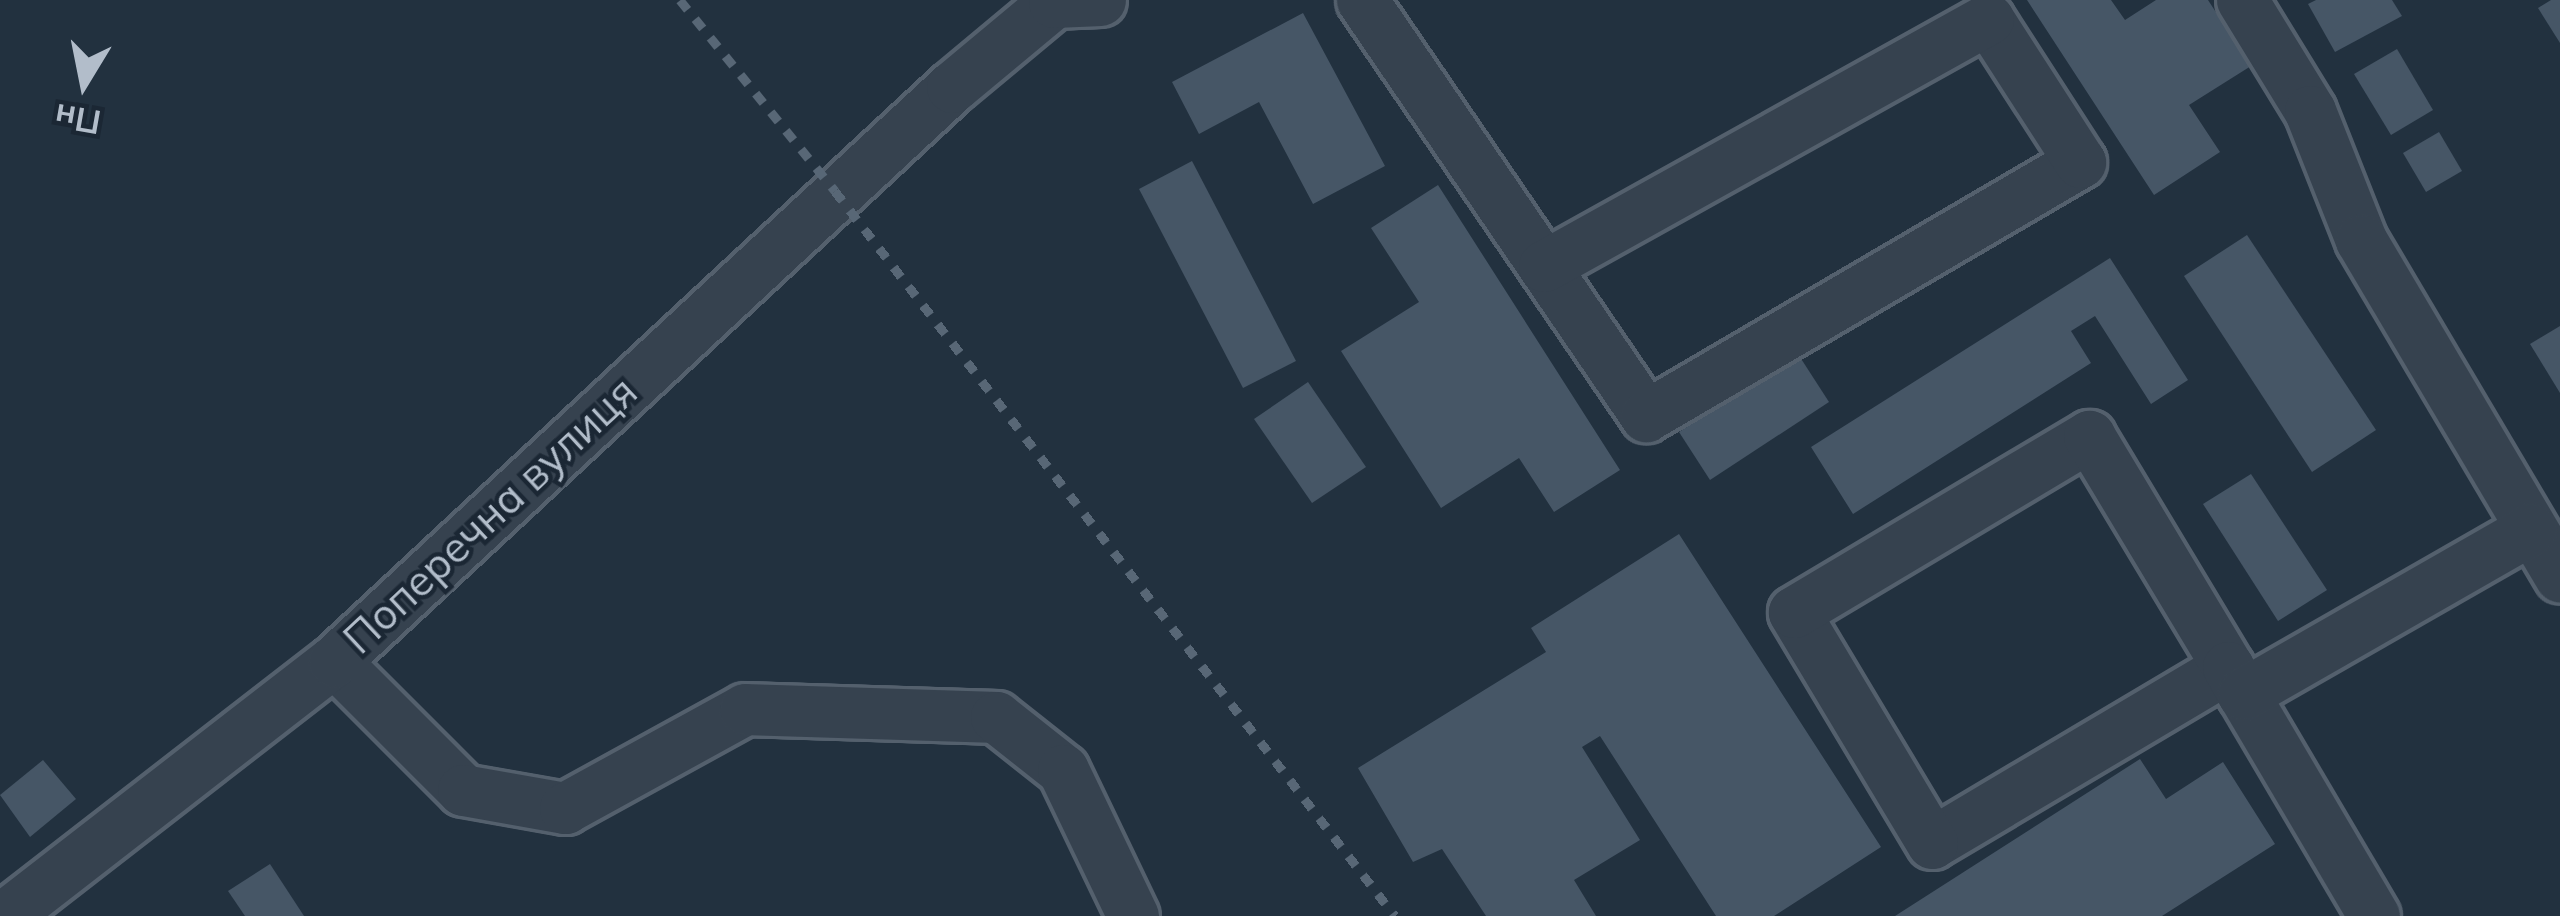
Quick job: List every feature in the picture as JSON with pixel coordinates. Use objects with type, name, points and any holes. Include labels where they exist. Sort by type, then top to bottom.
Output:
[{"type":"street","points":[[1362,0],[1646,416],[2080,162],[1988,19],[1544,266]]},
{"type":"street","points":[[2242,0],[2310,110],[2361,240],[2560,576]]},
{"type":"street","name":"Поперечна вулиця","points":[[10,906],[334,661],[952,87],[1070,1]]},
{"type":"street","points":[[2374,916],[2236,681],[2089,436],[1794,612],[1932,843],[2236,681],[2531,529]]},
{"type":"street","points":[[334,661],[463,790],[566,808],[745,709],[996,717],[1064,770],[1133,916]]},
{"type":"building","points":[[2027,0],[2111,0],[2125,20],[2156,0],[2208,0],[2251,66],[2189,105],[2220,152],[2154,195]]},
{"type":"building","points":[[2316,0],[2392,0],[2402,16],[2335,52],[2308,4]]},
{"type":"building","points":[[2560,0],[2560,43],[2538,8]]},
{"type":"building","points":[[1303,13],[1385,166],[1313,204],[1259,102],[1199,134],[1172,82]]},
{"type":"building","points":[[2397,49],[2433,110],[2391,135],[2354,74]]},
{"type":"building","points":[[2439,132],[2462,171],[2426,192],[2403,153]]},
{"type":"building","points":[[1192,161],[1296,361],[1243,388],[1139,189]]},
{"type":"building","points":[[1438,185],[1620,470],[1554,512],[1519,458],[1441,508],[1341,351],[1419,302],[1371,228]]},
{"type":"building","points":[[2247,235],[2376,430],[2312,472],[2184,276]]},
{"type":"building","points":[[2110,258],[2188,380],[2151,404],[2095,316],[2071,331],[2091,363],[1853,514],[1811,447]]},
{"type":"building","points":[[2560,326],[2560,393],[2530,344]]},
{"type":"building","points":[[1798,354],[1829,402],[1710,480],[1679,432]]},
{"type":"building","points":[[1308,382],[1366,467],[1312,503],[1254,419]]},
{"type":"building","points":[[2251,474],[2327,590],[2278,621],[2203,504]]},
{"type":"building","points":[[1679,534],[1881,847],[1774,916],[1716,916],[1600,736],[1582,747],[1640,840],[1574,880],[1596,916],[1486,916],[1442,849],[1413,862],[1358,768],[1546,652],[1531,628]]},
{"type":"building","points":[[2140,759],[2166,799],[2223,762],[2275,844],[2162,916],[1895,916]]},
{"type":"building","points":[[43,760],[76,799],[30,837],[0,795]]},
{"type":"building","points":[[270,864],[304,916],[245,916],[228,891]]},
{"type":"railway","points":[[680,0],[835,191],[1395,916]]}]
